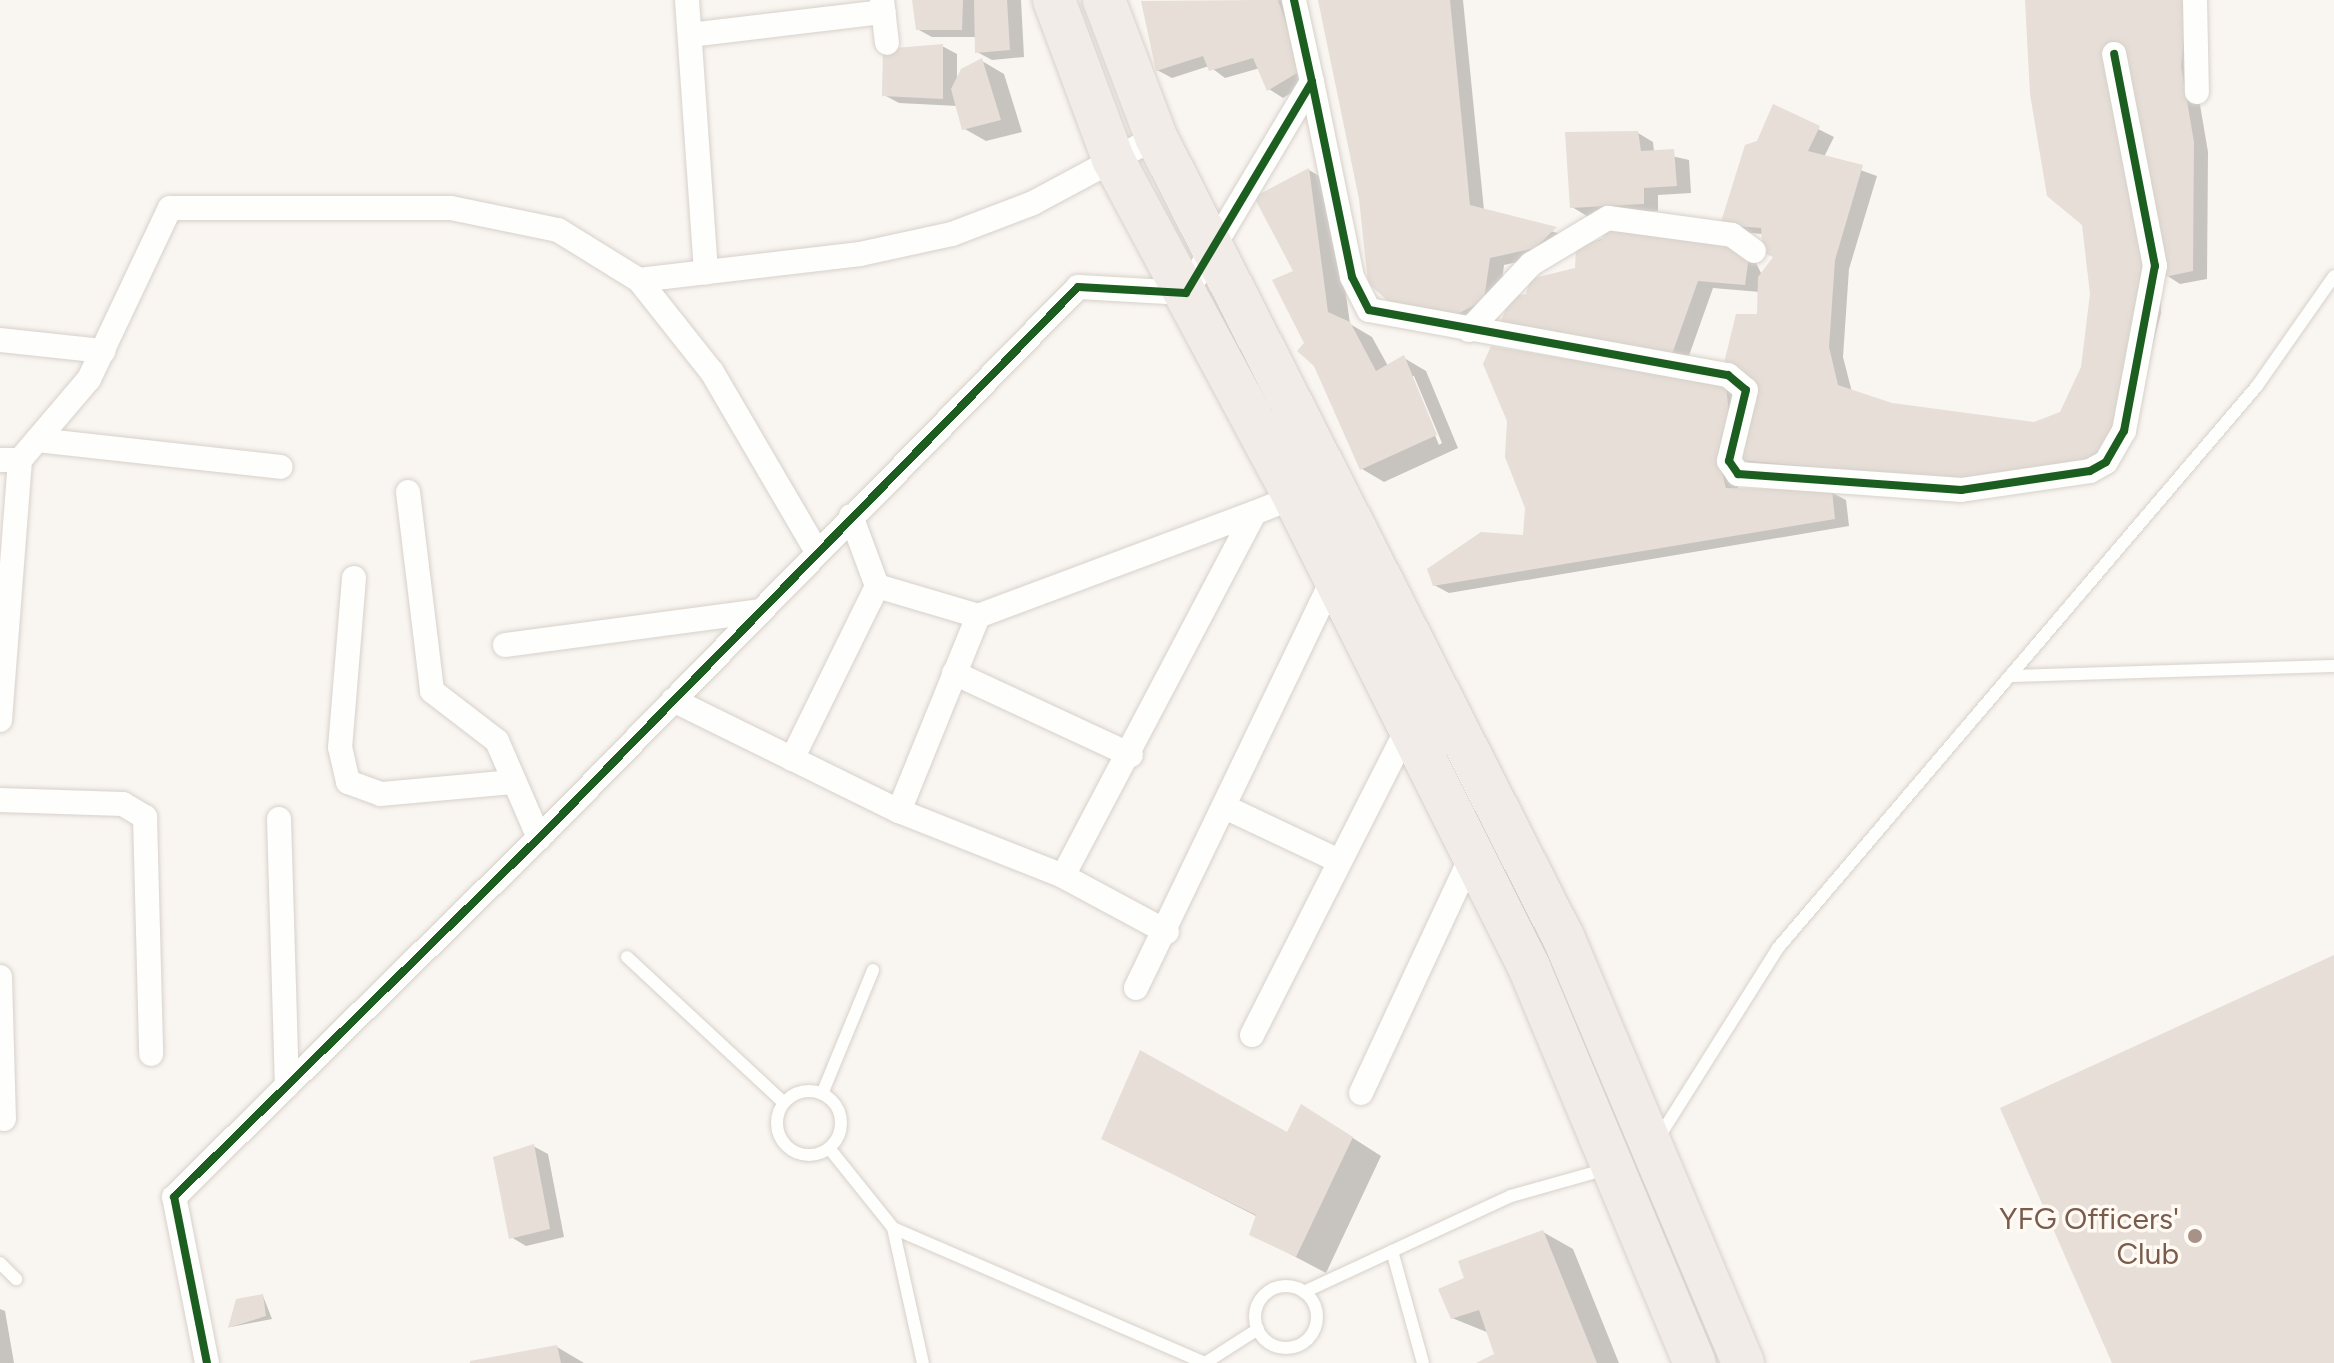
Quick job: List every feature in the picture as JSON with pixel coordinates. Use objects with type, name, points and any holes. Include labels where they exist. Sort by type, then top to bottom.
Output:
[{"type":"highway","points":[[1054,0],[1113,159],[1294,497],[1332,580],[1472,855],[1636,1156],[1743,1363]]},
{"type":"highway","points":[[1104,0],[1156,137],[1217,249],[1447,702],[1636,1156],[1695,1363]]},
{"type":"street","points":[[687,0],[706,272]]},
{"type":"street","points":[[1294,0],[1358,297],[1383,315],[1741,381],[1746,402],[1729,461],[1738,474],[1961,490],[2090,471],[2106,462],[2124,431],[2156,282],[2114,54]]},
{"type":"street","points":[[2195,0],[2197,92]]},
{"type":"street","points":[[690,35],[883,6],[887,43]]},
{"type":"street","points":[[207,1363],[174,1197],[539,838],[1078,287],[1186,293],[1217,249],[1312,82]]},
{"type":"street","points":[[639,280],[952,234],[1033,203],[1156,137]]},
{"type":"street","points":[[0,720],[10,460],[37,440],[89,379],[170,208],[451,208],[558,230],[639,280],[712,372],[817,552]]},
{"type":"street","points":[[1469,330],[1531,264],[1608,218],[1732,235],[1754,251]]},
{"type":"street","points":[[0,340],[103,351]]},
{"type":"street","points":[[37,440],[281,467]]},
{"type":"street","points":[[408,492],[432,691],[437,701],[486,727],[539,838]]},
{"type":"street","points":[[877,586],[978,616],[1294,497]]},
{"type":"street","points":[[1063,876],[1131,755],[1254,513]]},
{"type":"street","points":[[792,759],[877,586],[851,516]]},
{"type":"street","points":[[354,578],[340,747],[348,782],[381,794],[514,782]]},
{"type":"street","points":[[1136,988],[1227,808],[1332,580]]},
{"type":"street","points":[[505,645],[759,611]]},
{"type":"street","points":[[899,811],[978,616]]},
{"type":"street","points":[[954,673],[1131,755]]},
{"type":"street","points":[[673,700],[899,811],[1063,876],[1167,932]]},
{"type":"street","points":[[1252,1035],[1406,724],[1447,702]]},
{"type":"street","points":[[0,800],[123,804],[145,817],[151,1054]]},
{"type":"street","points":[[1227,808],[1337,860]]},
{"type":"street","points":[[279,819],[287,1086]]},
{"type":"street","points":[[1361,1093],[1472,855]]},
{"type":"street","points":[[0,977],[4,1119]]},
{"type":"lane","points":[[1304,1292],[1317,1316],[1303,1343],[1282,1348],[1258,1329],[1257,1308],[1268,1292],[1286,1287],[1304,1292],[1511,1196],[1636,1156],[1778,948],[2257,386],[2334,276]]},
{"type":"lane","points":[[2011,676],[2334,666]]},
{"type":"lane","points":[[627,957],[784,1103]]},
{"type":"lane","points":[[822,1094],[873,970]]},
{"type":"lane","points":[[801,1092],[822,1094],[841,1119],[829,1148],[809,1155],[789,1148],[777,1122],[784,1103],[801,1092]]},
{"type":"lane","points":[[829,1148],[893,1228],[923,1363]]},
{"type":"lane","points":[[893,1228],[1205,1363],[1258,1329]]},
{"type":"lane","points":[[1392,1251],[1423,1363]]},
{"type":"lane","points":[[0,1263],[16,1279]]},
{"type":"building","points":[[912,0],[963,0],[962,30],[916,30]]},
{"type":"building","points":[[974,0],[1007,0],[1010,50],[975,53]]},
{"type":"building","points":[[1278,0],[1302,70],[1267,91],[1253,58],[1209,71],[1203,56],[1156,71],[1141,1]]},
{"type":"building","points":[[1318,0],[1450,0],[1470,205],[1557,227],[1535,248],[1490,258],[1484,300],[1456,315],[1389,302],[1368,283],[1359,199]]},
{"type":"building","points":[[2025,0],[2188,0],[2181,66],[2194,142],[2193,271],[2164,277],[2115,41],[2106,44],[2145,254],[2110,444],[2079,464],[1953,480],[1739,460],[1757,399],[1754,380],[1724,363],[1736,314],[1757,314],[1758,277],[1773,257],[1763,253],[1761,228],[1720,225],[1745,145],[1757,141],[1773,104],[1820,126],[1808,151],[1863,165],[1835,260],[1829,347],[1838,385],[1892,403],[2034,422],[2060,412],[2081,367],[2090,294],[2082,225],[2047,196],[2030,94]]},
{"type":"building","points":[[943,44],[943,99],[882,96],[883,49]]},
{"type":"building","points":[[982,58],[1001,120],[962,130],[951,89],[961,69]]},
{"type":"building","points":[[1638,131],[1641,151],[1674,149],[1677,186],[1644,188],[1644,204],[1570,208],[1565,132]]},
{"type":"building","points":[[1309,168],[1328,312],[1350,322],[1376,371],[1404,355],[1437,435],[1360,470],[1314,366],[1297,351],[1304,343],[1272,280],[1293,271],[1254,197]]},
{"type":"building","points":[[1608,229],[1739,248],[1749,256],[1745,285],[1698,281],[1671,357],[1499,325],[1511,297],[1526,294],[1530,279],[1575,268],[1576,247],[1601,240]]},
{"type":"building","points":[[1491,346],[1726,386],[1730,421],[1720,465],[1726,488],[1832,490],[1835,519],[1433,586],[1427,569],[1481,532],[1523,535],[1525,508],[1505,457],[1507,421],[1483,364]]},
{"type":"building","name":"YFG Officers' Club","points":[[2334,955],[2334,1363],[2112,1363],[2000,1108]]},
{"type":"building","points":[[1140,1050],[1287,1132],[1301,1104],[1353,1137],[1296,1257],[1249,1235],[1256,1215],[1101,1139]]},
{"type":"building","points":[[534,1144],[550,1229],[509,1239],[493,1157]]},
{"type":"building","points":[[1543,1230],[1597,1363],[1476,1363],[1494,1354],[1479,1310],[1451,1319],[1438,1289],[1464,1278],[1458,1261]]},
{"type":"building","points":[[263,1294],[266,1316],[228,1328],[236,1299]]},
{"type":"building","points":[[557,1345],[561,1363],[470,1363],[470,1361]]},
{"type":"cycle path","points":[[207,1363],[174,1197],[547,830],[1078,287],[1186,293],[1312,82],[1294,0]]},
{"type":"cycle path","points":[[1312,82],[1352,277],[1369,310],[1728,375],[1746,390],[1729,461],[1738,474],[1961,490],[2090,471],[2106,462],[2124,431],[2155,266],[2114,54]]},
{"type":"place","name":"YFG Officers' Club","points":[[2195,1236]]}]
